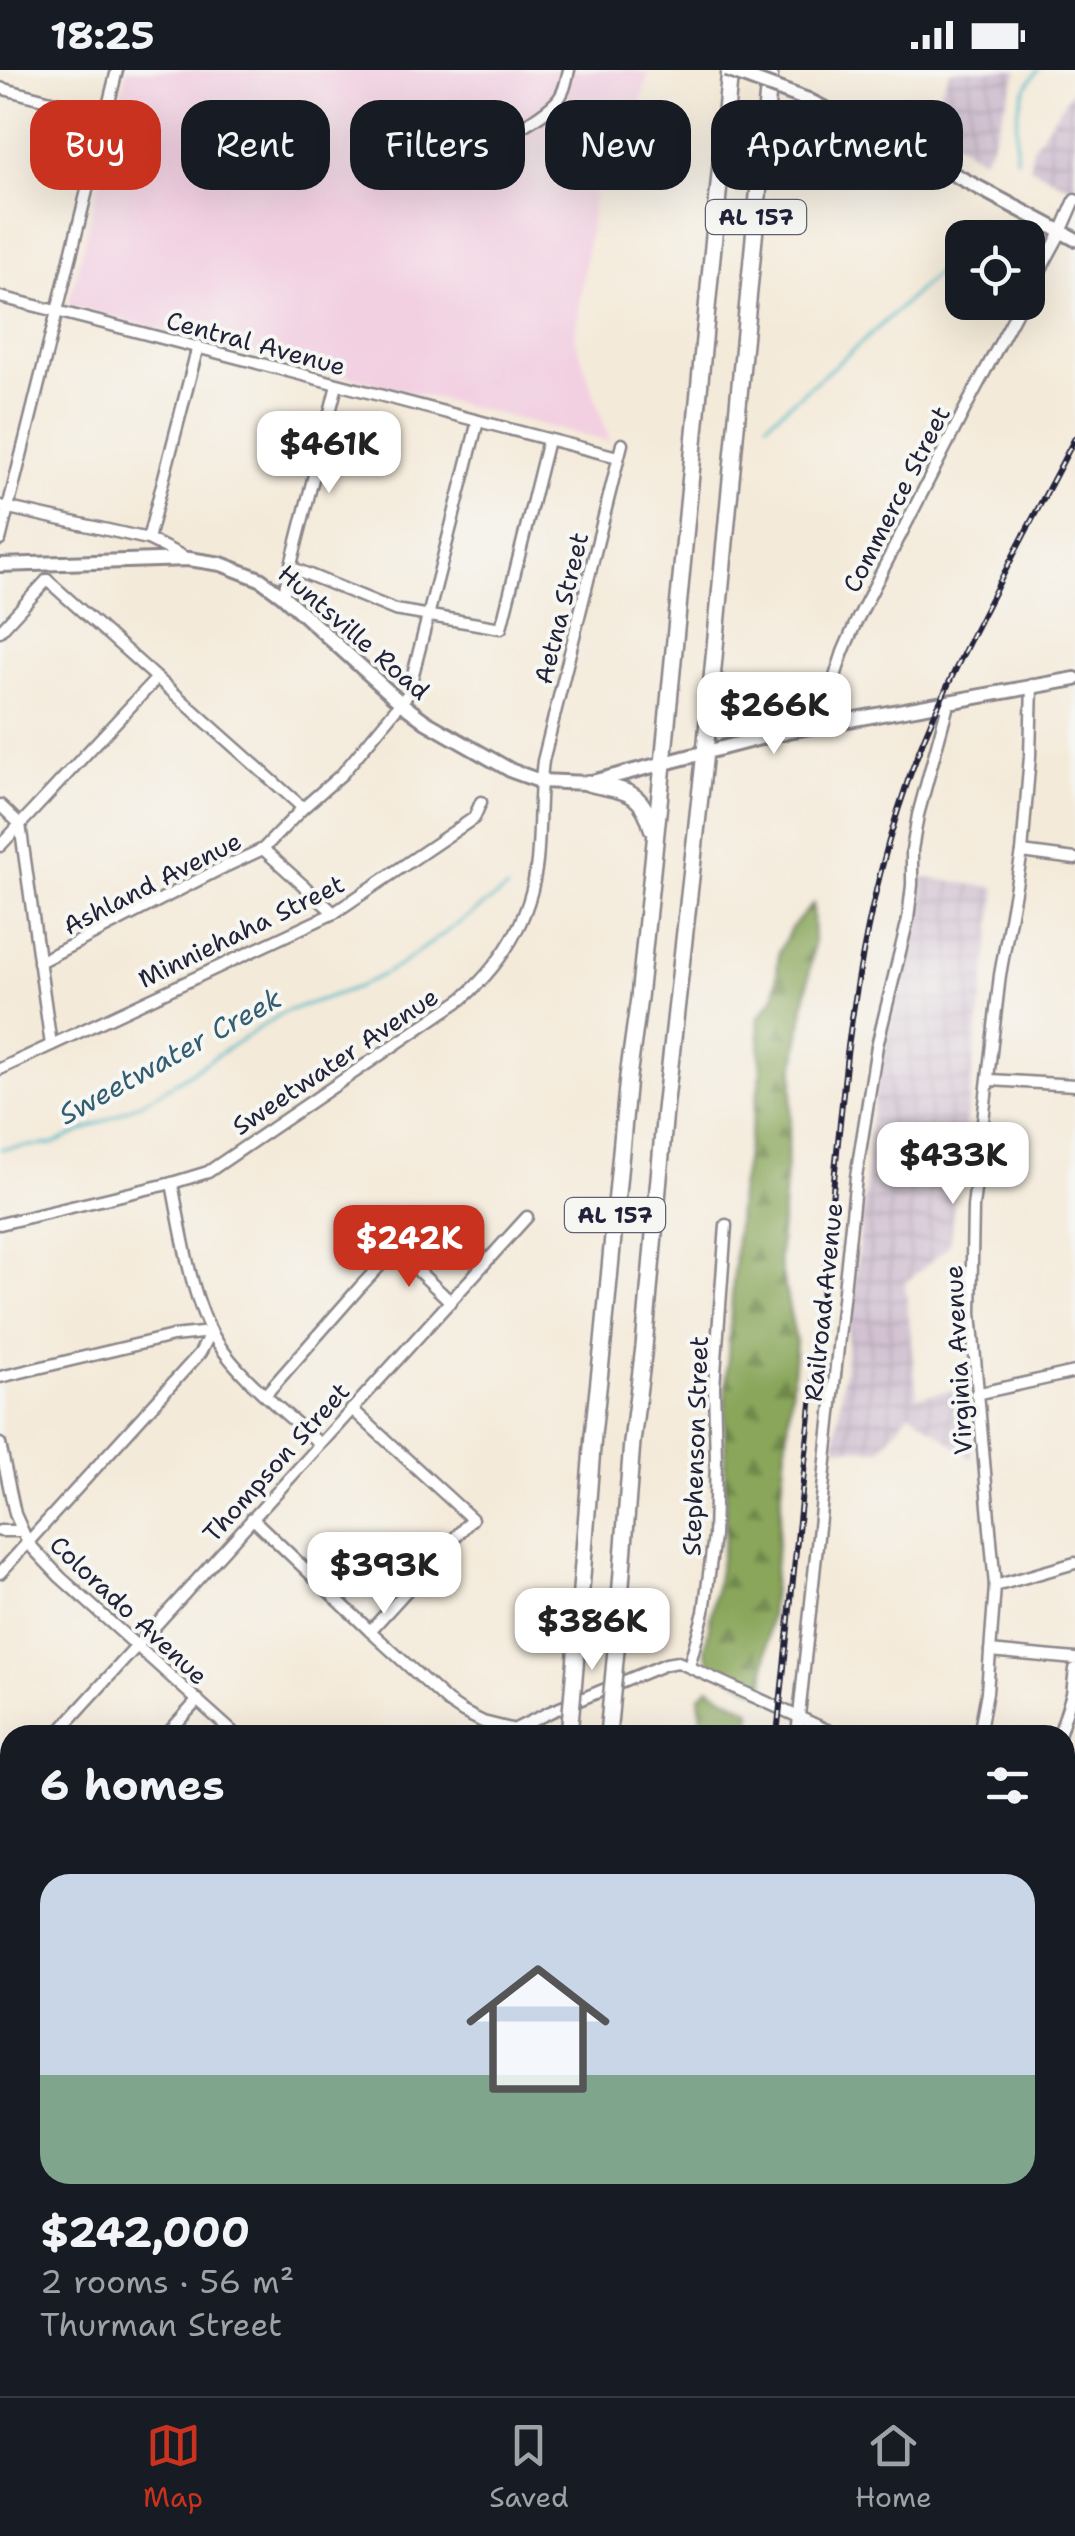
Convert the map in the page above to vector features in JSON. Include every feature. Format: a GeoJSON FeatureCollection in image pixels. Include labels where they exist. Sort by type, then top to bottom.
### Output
{"type":"FeatureCollection","features":[{"type":"Feature","properties":{"kind":"highway","name":"AL 157"},"geometry":{"type":"LineString","coordinates":[[570,1725],[592,1435],[663,764],[729,70]]}},
{"type":"Feature","properties":{"kind":"highway","name":"AL 157"},"geometry":{"type":"LineString","coordinates":[[609,1725],[664,1110],[705,752],[770,70]]}},
{"type":"Feature","properties":{"kind":"highway"},"geometry":{"type":"LineString","coordinates":[[712,668],[722,708],[733,718],[783,732]]}},
{"type":"Feature","properties":{"kind":"highway"},"geometry":{"type":"LineString","coordinates":[[588,783],[632,794],[642,803],[655,840]]}},
{"type":"Feature","properties":{"kind":"main road"},"geometry":{"type":"LineString","coordinates":[[729,70],[808,100],[1075,239]]}},
{"type":"Feature","properties":{"kind":"main road","name":"Huntsville Road"},"geometry":{"type":"LineString","coordinates":[[0,565],[188,560],[221,564],[260,579],[426,722],[473,751],[540,782],[588,783],[783,732],[1075,679]]}},
{"type":"Feature","properties":{"kind":"street"},"geometry":{"type":"LineString","coordinates":[[110,100],[117,70]]}},
{"type":"Feature","properties":{"kind":"street"},"geometry":{"type":"LineString","coordinates":[[525,123],[558,99],[569,70]]}},
{"type":"Feature","properties":{"kind":"street"},"geometry":{"type":"LineString","coordinates":[[0,88],[47,100]]}},
{"type":"Feature","properties":{"kind":"street"},"geometry":{"type":"LineString","coordinates":[[0,540],[4,507],[87,190]]}},
{"type":"Feature","properties":{"kind":"street"},"geometry":{"type":"LineString","coordinates":[[1045,262],[1075,200]]}},
{"type":"Feature","properties":{"kind":"street","name":"Central Avenue"},"geometry":{"type":"LineString","coordinates":[[0,298],[198,346],[618,458]]}},
{"type":"Feature","properties":{"kind":"street","name":"Commerce Street"},"geometry":{"type":"LineString","coordinates":[[834,723],[834,683],[856,622],[1012,320]]}},
{"type":"Feature","properties":{"kind":"street"},"geometry":{"type":"LineString","coordinates":[[148,538],[198,346]]}},
{"type":"Feature","properties":{"kind":"street"},"geometry":{"type":"LineString","coordinates":[[283,596],[337,385]]}},
{"type":"Feature","properties":{"kind":"street"},"geometry":{"type":"LineString","coordinates":[[402,704],[408,694],[478,422]]}},
{"type":"Feature","properties":{"kind":"street"},"geometry":{"type":"LineString","coordinates":[[290,568],[395,610],[502,628],[548,440]]}},
{"type":"Feature","properties":{"kind":"street","name":"Aetna Street"},"geometry":{"type":"LineString","coordinates":[[540,782],[622,444]]}},
{"type":"Feature","properties":{"kind":"street"},"geometry":{"type":"LineString","coordinates":[[4,507],[148,538],[188,560]]}},
{"type":"Feature","properties":{"kind":"street"},"geometry":{"type":"LineString","coordinates":[[44,564],[47,580],[302,808]]}},
{"type":"Feature","properties":{"kind":"street"},"geometry":{"type":"LineString","coordinates":[[0,631],[47,580]]}},
{"type":"Feature","properties":{"kind":"street"},"geometry":{"type":"LineString","coordinates":[[0,846],[157,678]]}},
{"type":"Feature","properties":{"kind":"street","name":"Virginia Avenue"},"geometry":{"type":"LineString","coordinates":[[981,1725],[995,1586],[971,1314],[973,1207],[1000,975],[1022,852],[1032,686]]}},
{"type":"Feature","properties":{"kind":"street","name":"Railroad Avenue"},"geometry":{"type":"LineString","coordinates":[[798,1725],[856,1177],[877,1046],[908,920],[918,815],[949,701]]}},
{"type":"Feature","properties":{"kind":"street","name":"Ashland Avenue"},"geometry":{"type":"LineString","coordinates":[[39,962],[263,849],[342,774],[402,704]]}},
{"type":"Feature","properties":{"kind":"street","name":"Sweetwater Avenue"},"geometry":{"type":"LineString","coordinates":[[0,1224],[208,1172],[462,999],[492,970],[515,937],[529,907],[536,878],[540,782]]}},
{"type":"Feature","properties":{"kind":"street","name":"Minniehaha Street"},"geometry":{"type":"LineString","coordinates":[[0,1069],[334,913],[474,818],[481,802]]}},
{"type":"Feature","properties":{"kind":"street"},"geometry":{"type":"LineString","coordinates":[[0,805],[20,824],[50,1045]]}},
{"type":"Feature","properties":{"kind":"street"},"geometry":{"type":"LineString","coordinates":[[263,849],[334,913]]}},
{"type":"Feature","properties":{"kind":"street"},"geometry":{"type":"LineString","coordinates":[[1022,852],[1075,859]]}},
{"type":"Feature","properties":{"kind":"street"},"geometry":{"type":"LineString","coordinates":[[990,1080],[1075,1085]]}},
{"type":"Feature","properties":{"kind":"street"},"geometry":{"type":"LineString","coordinates":[[172,1183],[195,1288],[211,1332],[226,1355],[320,1444]]}},
{"type":"Feature","properties":{"kind":"street","name":"Thompson Street"},"geometry":{"type":"LineString","coordinates":[[65,1725],[527,1216]]}},
{"type":"Feature","properties":{"kind":"street"},"geometry":{"type":"LineString","coordinates":[[266,1394],[418,1225]]}},
{"type":"Feature","properties":{"kind":"street","name":"Stephenson Street"},"geometry":{"type":"LineString","coordinates":[[689,1666],[704,1612],[714,1536],[714,1388],[726,1225]]}},
{"type":"Feature","properties":{"kind":"street"},"geometry":{"type":"LineString","coordinates":[[396,1249],[450,1302]]}},
{"type":"Feature","properties":{"kind":"street"},"geometry":{"type":"LineString","coordinates":[[0,1377],[173,1336],[211,1332]]}},
{"type":"Feature","properties":{"kind":"street"},"geometry":{"type":"LineString","coordinates":[[0,1573],[200,1352],[211,1332]]}},
{"type":"Feature","properties":{"kind":"street"},"geometry":{"type":"LineString","coordinates":[[976,1394],[1075,1372]]}},
{"type":"Feature","properties":{"kind":"street"},"geometry":{"type":"LineString","coordinates":[[352,1409],[472,1519],[370,1632]]}},
{"type":"Feature","properties":{"kind":"street","name":"Colorado Avenue"},"geometry":{"type":"LineString","coordinates":[[0,1444],[21,1530],[28,1543],[60,1577],[225,1725]]}},
{"type":"Feature","properties":{"kind":"street"},"geometry":{"type":"LineString","coordinates":[[252,1518],[370,1632],[462,1712],[490,1725]]}},
{"type":"Feature","properties":{"kind":"street"},"geometry":{"type":"LineString","coordinates":[[0,1531],[21,1530]]}},
{"type":"Feature","properties":{"kind":"street"},"geometry":{"type":"LineString","coordinates":[[995,1586],[1075,1564]]}},
{"type":"Feature","properties":{"kind":"street"},"geometry":{"type":"LineString","coordinates":[[990,1651],[1075,1659]]}},
{"type":"Feature","properties":{"kind":"street"},"geometry":{"type":"LineString","coordinates":[[524,1725],[678,1662],[817,1725]]}},
{"type":"Feature","properties":{"kind":"street"},"geometry":{"type":"LineString","coordinates":[[1062,1725],[1075,1669]]}},
{"type":"Feature","properties":{"kind":"street"},"geometry":{"type":"LineString","coordinates":[[175,1725],[198,1700]]}},
{"type":"Feature","properties":{"kind":"shaded area"},"geometry":{"type":"Polygon","coordinates":[[[127,70],[630,70],[649,75],[641,100],[545,100],[545,190],[595,190],[575,338],[610,442],[68,306],[97,190],[161,190],[161,100],[120,100],[127,70]]]}},
{"type":"Feature","properties":{"kind":"shaded area"},"geometry":{"type":"Polygon","coordinates":[[[951,70],[1018,70],[982,159],[963,147],[963,100],[935,100],[951,70]]]}},
{"type":"Feature","properties":{"kind":"shaded area"},"geometry":{"type":"Polygon","coordinates":[[[1075,87],[1075,190],[1030,167],[1033,146],[1075,87]]]}},
{"type":"Feature","properties":{"kind":"shaded area"},"geometry":{"type":"Polygon","coordinates":[[[919,877],[997,888],[949,1246],[905,1283],[917,1396],[965,1389],[972,1459],[910,1412],[880,1450],[835,1447],[870,1128],[919,877]]]}},
{"type":"Feature","properties":{"kind":"green space"},"geometry":{"type":"Polygon","coordinates":[[[813,904],[814,943],[794,1071],[779,1259],[796,1342],[763,1693],[711,1667],[705,1650],[725,1536],[725,1400],[739,1194],[761,1074],[758,1018],[775,996],[779,952],[791,928],[813,904]]]}},
{"type":"Feature","properties":{"kind":"green space"},"geometry":{"type":"Polygon","coordinates":[[[708,1687],[751,1711],[751,1725],[702,1725],[699,1697],[708,1687]]]}},
{"type":"Feature","properties":{"kind":"waterway","name":"Sweetwater Creek"},"geometry":{"type":"LineString","coordinates":[[1016,159],[1020,102],[1038,70]]}},
{"type":"Feature","properties":{"kind":"waterway","name":"Sweetwater Creek"},"geometry":{"type":"LineString","coordinates":[[767,423],[945,266]]}},
{"type":"Feature","properties":{"kind":"waterway","name":"Sweetwater Creek"},"geometry":{"type":"LineString","coordinates":[[0,1149],[52,1144],[111,1118],[159,1093],[284,1012],[358,987],[397,967],[507,889]]}},
{"type":"Feature","properties":{"kind":"railway"},"geometry":{"type":"LineString","coordinates":[[778,1725],[847,1054],[880,874],[906,787],[940,702],[1075,438]]}}]}
